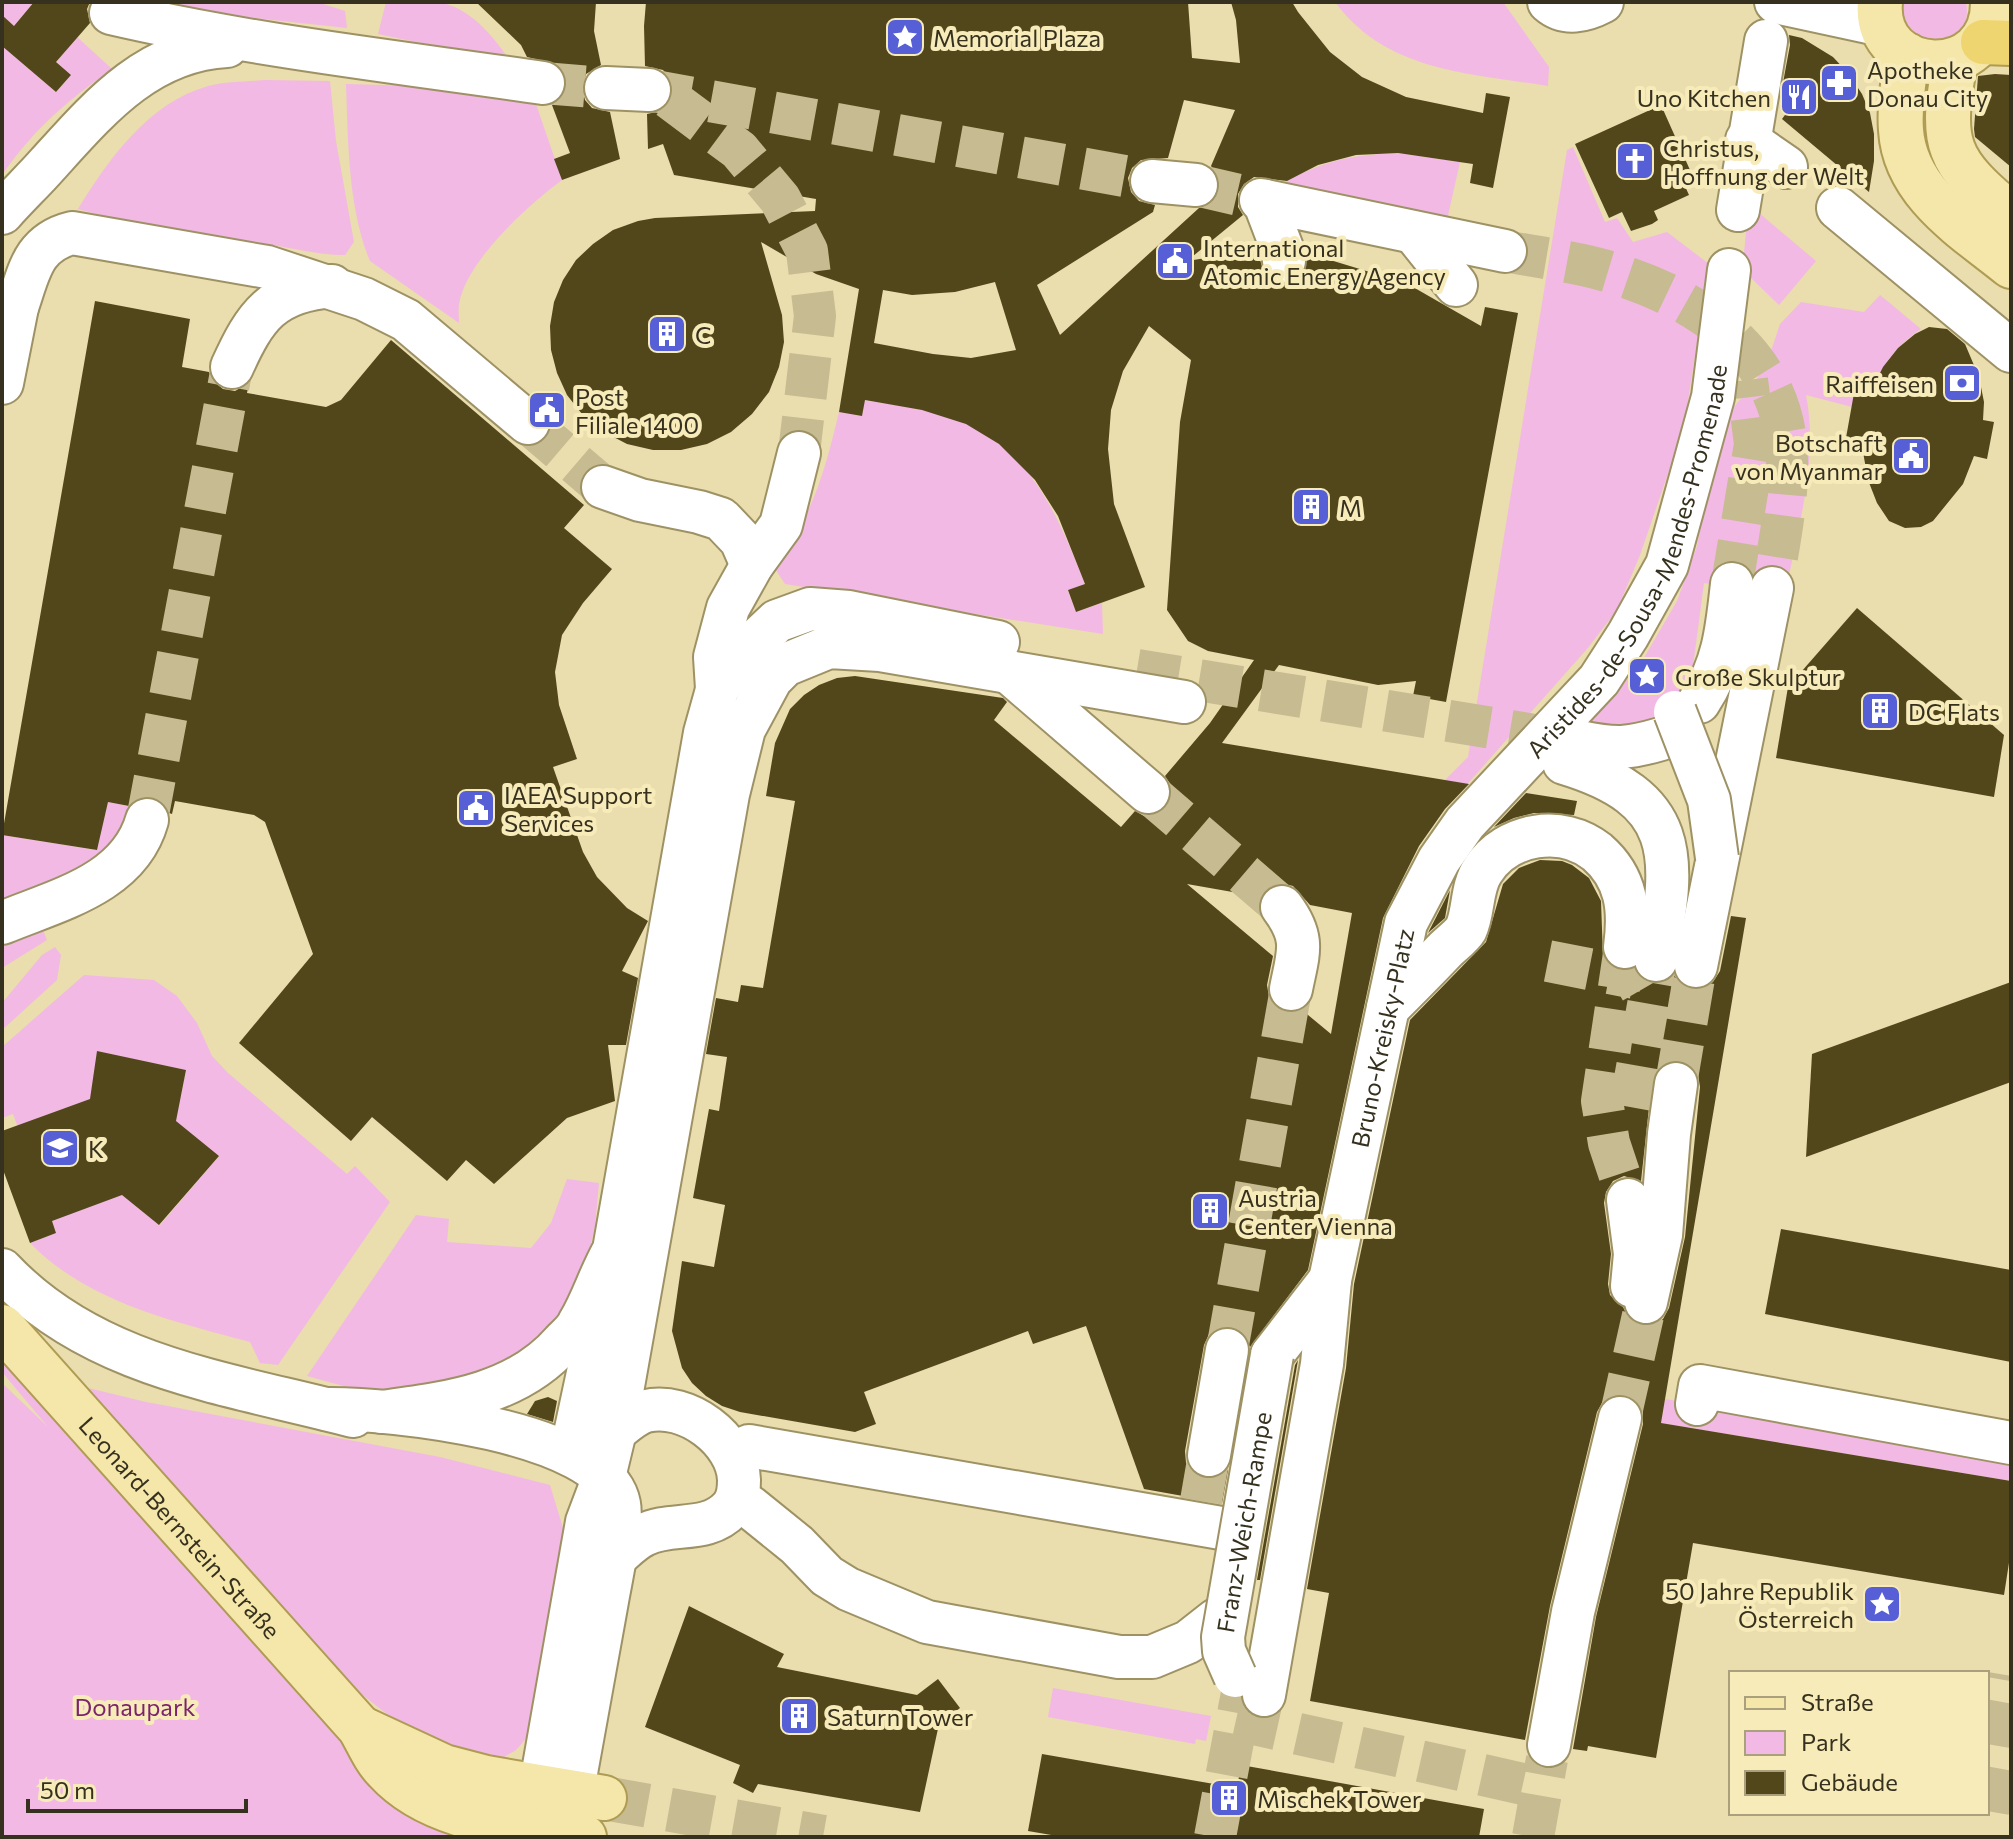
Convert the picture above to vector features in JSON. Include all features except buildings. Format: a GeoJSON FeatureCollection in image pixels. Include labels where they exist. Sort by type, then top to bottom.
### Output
{"type":"FeatureCollection","features":[{"type":"Feature","properties":{"kind":"main road"},"geometry":{"type":"LineString","coordinates":[[1889,27],[1928,63],[1985,37]]}},
{"type":"Feature","properties":{"kind":"main road"},"geometry":{"type":"LineString","coordinates":[[1889,27],[1901,133],[1912,170],[1936,205],[2011,266]]}},
{"type":"Feature","properties":{"kind":"main road"},"geometry":{"type":"LineString","coordinates":[[1985,37],[1946,112],[1949,141],[1964,170],[2011,215]]}},
{"type":"Feature","properties":{"kind":"main road","name":"Leonard-Bernstein-Straße"},"geometry":{"type":"LineString","coordinates":[[2,1327],[360,1728],[383,1768],[397,1781],[424,1799],[454,1812],[567,1813]]}},
{"type":"Feature","properties":{"kind":"street"},"geometry":{"type":"LineString","coordinates":[[1549,2],[1573,12],[1602,2]]}},
{"type":"Feature","properties":{"kind":"street"},"geometry":{"type":"LineString","coordinates":[[111,13],[272,43],[543,83]]}},
{"type":"Feature","properties":{"kind":"street"},"geometry":{"type":"LineString","coordinates":[[1738,210],[1747,140],[1771,22],[1889,27]]}},
{"type":"Feature","properties":{"kind":"street"},"geometry":{"type":"LineString","coordinates":[[2,213],[98,108],[127,83],[173,57],[211,47],[272,43]]}},
{"type":"Feature","properties":{"kind":"street"},"geometry":{"type":"LineString","coordinates":[[606,88],[649,90]]}},
{"type":"Feature","properties":{"kind":"street"},"geometry":{"type":"LineString","coordinates":[[1747,140],[1786,167]]}},
{"type":"Feature","properties":{"kind":"street"},"geometry":{"type":"LineString","coordinates":[[1152,181],[1196,185]]}},
{"type":"Feature","properties":{"kind":"street"},"geometry":{"type":"LineString","coordinates":[[1284,261],[1283,251],[1262,201],[1505,251]]}},
{"type":"Feature","properties":{"kind":"street"},"geometry":{"type":"LineString","coordinates":[[1838,208],[2011,351]]}},
{"type":"Feature","properties":{"kind":"street"},"geometry":{"type":"LineString","coordinates":[[2,383],[10,304],[44,246],[58,236],[72,233],[267,267],[364,299],[406,320],[528,423]]}},
{"type":"Feature","properties":{"kind":"street"},"geometry":{"type":"LineString","coordinates":[[1416,235],[1456,285]]}},
{"type":"Feature","properties":{"kind":"street","name":"Aristides-de-Sousa-Mendes-Promenade"},"geometry":{"type":"LineString","coordinates":[[1465,823],[1599,680],[1667,565],[1713,397],[1729,270]]}},
{"type":"Feature","properties":{"kind":"street"},"geometry":{"type":"LineString","coordinates":[[232,367],[249,330],[267,310],[288,295],[306,288],[332,286]]}},
{"type":"Feature","properties":{"kind":"street"},"geometry":{"type":"LineString","coordinates":[[717,690],[715,657],[728,608],[752,565],[781,525],[799,453]]}},
{"type":"Feature","properties":{"kind":"street"},"geometry":{"type":"LineString","coordinates":[[603,487],[640,500],[721,519],[741,540],[752,565]]}},
{"type":"Feature","properties":{"kind":"street"},"geometry":{"type":"LineString","coordinates":[[1752,586],[1717,858],[1660,948],[1669,877],[1667,851],[1658,827],[1638,800],[1572,752],[1630,748],[1678,718],[1715,678],[1726,632],[1752,586]]}},
{"type":"Feature","properties":{"kind":"street"},"geometry":{"type":"LineString","coordinates":[[564,1450],[575,1434],[614,1250],[705,733],[717,690],[728,670],[777,621],[810,609],[849,612],[1137,670]]}},
{"type":"Feature","properties":{"kind":"street"},"geometry":{"type":"LineString","coordinates":[[567,1813],[587,1522],[604,1477],[615,1431],[728,794],[740,742],[758,699],[785,665],[829,647],[880,650],[1184,702]]}},
{"type":"Feature","properties":{"kind":"street"},"geometry":{"type":"LineString","coordinates":[[1009,672],[1148,792]]}},
{"type":"Feature","properties":{"kind":"street"},"geometry":{"type":"LineString","coordinates":[[1678,718],[1709,800],[1717,858]]}},
{"type":"Feature","properties":{"kind":"street"},"geometry":{"type":"LineString","coordinates":[[2,923],[88,888],[122,865],[142,838],[147,820]]}},
{"type":"Feature","properties":{"kind":"street","name":"Bruno-Kreisky-Platz"},"geometry":{"type":"LineString","coordinates":[[1298,1356],[1330,1280],[1406,923],[1439,860],[1465,823]]}},
{"type":"Feature","properties":{"kind":"street"},"geometry":{"type":"LineString","coordinates":[[1388,1008],[1466,929],[1481,871],[1496,854],[1513,842],[1534,836],[1552,835],[1576,842],[1593,850],[1609,864],[1620,880],[1627,902],[1660,948]]}},
{"type":"Feature","properties":{"kind":"street"},"geometry":{"type":"LineString","coordinates":[[1282,907],[1294,924],[1299,946],[1291,989]]}},
{"type":"Feature","properties":{"kind":"street"},"geometry":{"type":"LineString","coordinates":[[1628,1200],[1638,1301],[1661,1235],[1676,1084]]}},
{"type":"Feature","properties":{"kind":"street"},"geometry":{"type":"LineString","coordinates":[[382,1412],[481,1395],[528,1373],[556,1351],[579,1325],[614,1250]]}},
{"type":"Feature","properties":{"kind":"street"},"geometry":{"type":"LineString","coordinates":[[2,1270],[48,1311],[95,1340],[157,1366],[220,1386],[326,1409],[540,1464],[561,1478],[587,1522]]}},
{"type":"Feature","properties":{"kind":"street"},"geometry":{"type":"LineString","coordinates":[[1209,1455],[1227,1350]]}},
{"type":"Feature","properties":{"kind":"street","name":"Franz-Weich-Rampe"},"geometry":{"type":"LineString","coordinates":[[1247,1686],[1224,1651],[1223,1637],[1298,1356]]}},
{"type":"Feature","properties":{"kind":"street"},"geometry":{"type":"LineString","coordinates":[[1700,1383],[1932,1436],[2011,1443]]}},
{"type":"Feature","properties":{"kind":"street"},"geometry":{"type":"LineString","coordinates":[[502,1386],[497,1409],[505,1432]]}},
{"type":"Feature","properties":{"kind":"street"},"geometry":{"type":"LineString","coordinates":[[326,1409],[382,1412],[505,1432],[564,1450],[584,1461],[614,1490],[620,1506],[614,1558],[567,1813]]}},
{"type":"Feature","properties":{"kind":"street"},"geometry":{"type":"LineString","coordinates":[[614,1558],[646,1533],[707,1524],[723,1515],[736,1501],[739,1474],[733,1454],[722,1439],[686,1416],[668,1411],[646,1411],[615,1431]]}},
{"type":"Feature","properties":{"kind":"street"},"geometry":{"type":"LineString","coordinates":[[1549,1745],[1573,1612],[1620,1418]]}},
{"type":"Feature","properties":{"kind":"street"},"geometry":{"type":"LineString","coordinates":[[733,1454],[749,1446],[1206,1517]]}},
{"type":"Feature","properties":{"kind":"street"},"geometry":{"type":"LineString","coordinates":[[736,1501],[750,1507],[797,1545],[827,1576],[848,1589],[927,1622],[1119,1657],[1152,1657],[1188,1642],[1216,1620]]}},
{"type":"Feature","properties":{"kind":"green space"},"geometry":{"type":"Polygon","coordinates":[[[2,2],[34,2],[14,26],[2,15],[2,2]]]}},
{"type":"Feature","properties":{"kind":"green space"},"geometry":{"type":"Polygon","coordinates":[[[136,2],[317,2],[345,11],[347,28],[169,9],[136,2]]]}},
{"type":"Feature","properties":{"kind":"green space"},"geometry":{"type":"Polygon","coordinates":[[[386,2],[438,2],[461,10],[489,33],[511,62],[378,34],[386,2]]]}},
{"type":"Feature","properties":{"kind":"green space"},"geometry":{"type":"Polygon","coordinates":[[[1335,2],[1503,2],[1549,67],[1548,86],[1460,72],[1404,56],[1379,43],[1356,25],[1335,2]]]}},
{"type":"Feature","properties":{"kind":"green space"},"geometry":{"type":"Polygon","coordinates":[[[1902,2],[1966,2],[1965,25],[1959,35],[1949,42],[1922,43],[1902,24],[1902,2]]]}},
{"type":"Feature","properties":{"kind":"green space"},"geometry":{"type":"Polygon","coordinates":[[[77,37],[112,69],[53,116],[4,172],[2,46],[56,92],[71,75],[56,62],[77,37]]]}},
{"type":"Feature","properties":{"kind":"green space"},"geometry":{"type":"Polygon","coordinates":[[[264,80],[330,81],[336,141],[354,242],[345,255],[169,229],[78,209],[132,135],[167,105],[208,86],[264,80]]]}},
{"type":"Feature","properties":{"kind":"green space"},"geometry":{"type":"Polygon","coordinates":[[[346,84],[417,86],[536,104],[562,180],[500,235],[473,270],[459,304],[459,323],[370,261],[353,197],[346,84]]]}},
{"type":"Feature","properties":{"kind":"green space"},"geometry":{"type":"Polygon","coordinates":[[[1573,147],[1605,222],[1617,218],[1633,242],[1667,232],[1709,264],[1684,427],[1640,555],[1617,610],[1587,649],[1447,807],[1445,780],[1468,757],[1567,150],[1573,147]]]}},
{"type":"Feature","properties":{"kind":"green space"},"geometry":{"type":"Polygon","coordinates":[[[1398,153],[1460,162],[1447,220],[1278,185],[1336,161],[1398,153]]]}},
{"type":"Feature","properties":{"kind":"green space"},"geometry":{"type":"Polygon","coordinates":[[[1752,207],[1816,261],[1779,305],[1752,279],[1742,274],[1748,211],[1752,207]]]}},
{"type":"Feature","properties":{"kind":"green space"},"geometry":{"type":"Polygon","coordinates":[[[1880,295],[1921,329],[1901,345],[1885,365],[1877,380],[1889,383],[1852,407],[1806,395],[1810,445],[1808,470],[1785,596],[1704,583],[1691,681],[1659,725],[1582,732],[1641,663],[1677,601],[1697,546],[1708,488],[1734,407],[1756,380],[1769,357],[1780,324],[1801,302],[1864,312],[1880,295]]]}},
{"type":"Feature","properties":{"kind":"green space"},"geometry":{"type":"Polygon","coordinates":[[[865,400],[955,419],[991,438],[1010,454],[1042,492],[1075,560],[1085,584],[1068,591],[1076,612],[1102,603],[1103,634],[785,584],[772,564],[793,539],[810,506],[827,460],[839,412],[865,400]]]}},
{"type":"Feature","properties":{"kind":"green space"},"geometry":{"type":"Polygon","coordinates":[[[108,802],[128,806],[125,828],[115,848],[75,876],[2,909],[2,835],[96,850],[108,802]]]}},
{"type":"Feature","properties":{"kind":"green space"},"geometry":{"type":"Polygon","coordinates":[[[40,923],[47,940],[2,968],[2,941],[40,923]]]}},
{"type":"Feature","properties":{"kind":"green space"},"geometry":{"type":"Polygon","coordinates":[[[55,947],[61,955],[57,980],[2,1030],[2,1003],[42,955],[55,947]]]}},
{"type":"Feature","properties":{"kind":"green space"},"geometry":{"type":"Polygon","coordinates":[[[84,975],[154,980],[177,996],[197,1023],[212,1056],[228,1073],[347,1174],[355,1166],[390,1202],[278,1365],[260,1363],[250,1342],[161,1317],[105,1295],[53,1263],[30,1243],[56,1233],[47,1208],[92,1183],[148,1194],[138,1208],[160,1225],[219,1156],[185,1150],[167,1095],[181,1097],[186,1070],[97,1052],[101,1104],[65,1108],[38,1118],[22,1138],[13,1114],[2,1118],[2,1047],[84,975]]]}},
{"type":"Feature","properties":{"kind":"green space"},"geometry":{"type":"Polygon","coordinates":[[[567,1179],[599,1183],[595,1226],[585,1270],[557,1323],[521,1354],[473,1381],[369,1393],[307,1376],[416,1215],[449,1219],[447,1242],[531,1248],[551,1223],[567,1179]]]}},
{"type":"Feature","properties":{"kind":"green space","name":"Donaupark"},"geometry":{"type":"Polygon","coordinates":[[[2,1351],[156,1533],[182,1558],[377,1784],[506,1837],[2,1837],[2,1383],[48,1427],[2,1372],[2,1351]]]}},
{"type":"Feature","properties":{"kind":"green space"},"geometry":{"type":"Polygon","coordinates":[[[80,1386],[146,1402],[440,1457],[550,1485],[563,1528],[562,1576],[531,1733],[516,1750],[499,1760],[463,1751],[401,1725],[346,1682],[80,1386]]]}},
{"type":"Feature","properties":{"kind":"green space"},"geometry":{"type":"Polygon","coordinates":[[[1665,1399],[2011,1457],[2011,1481],[1661,1423],[1665,1399]]]}},
{"type":"Feature","properties":{"kind":"green space"},"geometry":{"type":"Polygon","coordinates":[[[1053,1688],[1211,1716],[1206,1741],[1196,1739],[1195,1744],[1048,1717],[1053,1688]]]}},
{"type":"Feature","properties":{"kind":"tunnel"},"geometry":{"type":"LineString","coordinates":[[543,83],[606,88]]}},
{"type":"Feature","properties":{"kind":"tunnel"},"geometry":{"type":"LineString","coordinates":[[649,90],[1152,181]]}},
{"type":"Feature","properties":{"kind":"tunnel"},"geometry":{"type":"LineString","coordinates":[[669,98],[739,150],[780,199],[807,251],[815,316],[799,453]]}},
{"type":"Feature","properties":{"kind":"tunnel"},"geometry":{"type":"LineString","coordinates":[[1196,185],[1261,200]]}},
{"type":"Feature","properties":{"kind":"tunnel"},"geometry":{"type":"LineString","coordinates":[[1505,251],[1587,266],[1644,284],[1701,313],[1748,354],[1766,380],[1779,409],[1786,442],[1786,497],[1772,588]]}},
{"type":"Feature","properties":{"kind":"tunnel"},"geometry":{"type":"LineString","coordinates":[[147,820],[232,367]]}},
{"type":"Feature","properties":{"kind":"tunnel"},"geometry":{"type":"LineString","coordinates":[[1732,584],[1755,444],[1747,380]]}},
{"type":"Feature","properties":{"kind":"tunnel"},"geometry":{"type":"LineString","coordinates":[[528,423],[603,487]]}},
{"type":"Feature","properties":{"kind":"tunnel"},"geometry":{"type":"LineString","coordinates":[[1137,670],[1578,742]]}},
{"type":"Feature","properties":{"kind":"tunnel"},"geometry":{"type":"LineString","coordinates":[[1148,792],[1282,907]]}},
{"type":"Feature","properties":{"kind":"tunnel"},"geometry":{"type":"LineString","coordinates":[[1625,947],[1602,1101],[1609,1143],[1628,1200]]}},
{"type":"Feature","properties":{"kind":"tunnel"},"geometry":{"type":"LineString","coordinates":[[1630,1107],[1656,960]]}},
{"type":"Feature","properties":{"kind":"tunnel"},"geometry":{"type":"LineString","coordinates":[[1548,961],[1634,978],[1641,990]]}},
{"type":"Feature","properties":{"kind":"tunnel"},"geometry":{"type":"LineString","coordinates":[[1676,1084],[1696,966]]}},
{"type":"Feature","properties":{"kind":"tunnel"},"geometry":{"type":"LineString","coordinates":[[1227,1350],[1291,989]]}},
{"type":"Feature","properties":{"kind":"tunnel"},"geometry":{"type":"LineString","coordinates":[[1620,1418],[1646,1302]]}},
{"type":"Feature","properties":{"kind":"tunnel"},"geometry":{"type":"LineString","coordinates":[[1201,1501],[1209,1455]]}},
{"type":"Feature","properties":{"kind":"tunnel"},"geometry":{"type":"LineString","coordinates":[[1989,1800],[2011,1676]]}},
{"type":"Feature","properties":{"kind":"tunnel"},"geometry":{"type":"LineString","coordinates":[[1215,1837],[1242,1693]]}},
{"type":"Feature","properties":{"kind":"tunnel"},"geometry":{"type":"LineString","coordinates":[[1236,1720],[1541,1788]]}},
{"type":"Feature","properties":{"kind":"tunnel"},"geometry":{"type":"LineString","coordinates":[[1533,1837],[1547,1759]]}},
{"type":"Feature","properties":{"kind":"tunnel"},"geometry":{"type":"LineString","coordinates":[[604,1798],[823,1837]]}},
{"type":"Feature","properties":{"kind":"place","name":"Memorial Plaza"},"geometry":{"type":"Point","coordinates":[905,37]}},
{"type":"Feature","properties":{"kind":"place","name":"Apotheke Donau City"},"geometry":{"type":"Point","coordinates":[1839,83]}},
{"type":"Feature","properties":{"kind":"place","name":"Uno Kitchen"},"geometry":{"type":"Point","coordinates":[1799,97]}},
{"type":"Feature","properties":{"kind":"place","name":"Christus, Hoffnung der Welt"},"geometry":{"type":"Point","coordinates":[1635,161]}},
{"type":"Feature","properties":{"kind":"place","name":"International Atomic Energy Agency"},"geometry":{"type":"Point","coordinates":[1175,261]}},
{"type":"Feature","properties":{"kind":"place","name":"C"},"geometry":{"type":"Point","coordinates":[667,334]}},
{"type":"Feature","properties":{"kind":"place","name":"Raiffeisen"},"geometry":{"type":"Point","coordinates":[1962,383]}},
{"type":"Feature","properties":{"kind":"place","name":"Post Filiale 1400"},"geometry":{"type":"Point","coordinates":[547,410]}},
{"type":"Feature","properties":{"kind":"place","name":"Botschaft von Myanmar"},"geometry":{"type":"Point","coordinates":[1911,456]}},
{"type":"Feature","properties":{"kind":"place","name":"M"},"geometry":{"type":"Point","coordinates":[1311,507]}},
{"type":"Feature","properties":{"kind":"place","name":"Große Skulptur"},"geometry":{"type":"Point","coordinates":[1647,676]}},
{"type":"Feature","properties":{"kind":"place","name":"DC Flats"},"geometry":{"type":"Point","coordinates":[1880,711]}},
{"type":"Feature","properties":{"kind":"place","name":"IAEA Support Services"},"geometry":{"type":"Point","coordinates":[476,808]}},
{"type":"Feature","properties":{"kind":"place","name":"K"},"geometry":{"type":"Point","coordinates":[60,1148]}},
{"type":"Feature","properties":{"kind":"place","name":"Austria Center Vienna"},"geometry":{"type":"Point","coordinates":[1210,1211]}},
{"type":"Feature","properties":{"kind":"place","name":"50 Jahre Republik Österreich"},"geometry":{"type":"Point","coordinates":[1882,1604]}},
{"type":"Feature","properties":{"kind":"place","name":"Saturn Tower"},"geometry":{"type":"Point","coordinates":[799,1716]}},
{"type":"Feature","properties":{"kind":"place","name":"Mischek Tower"},"geometry":{"type":"Point","coordinates":[1229,1798]}}]}
